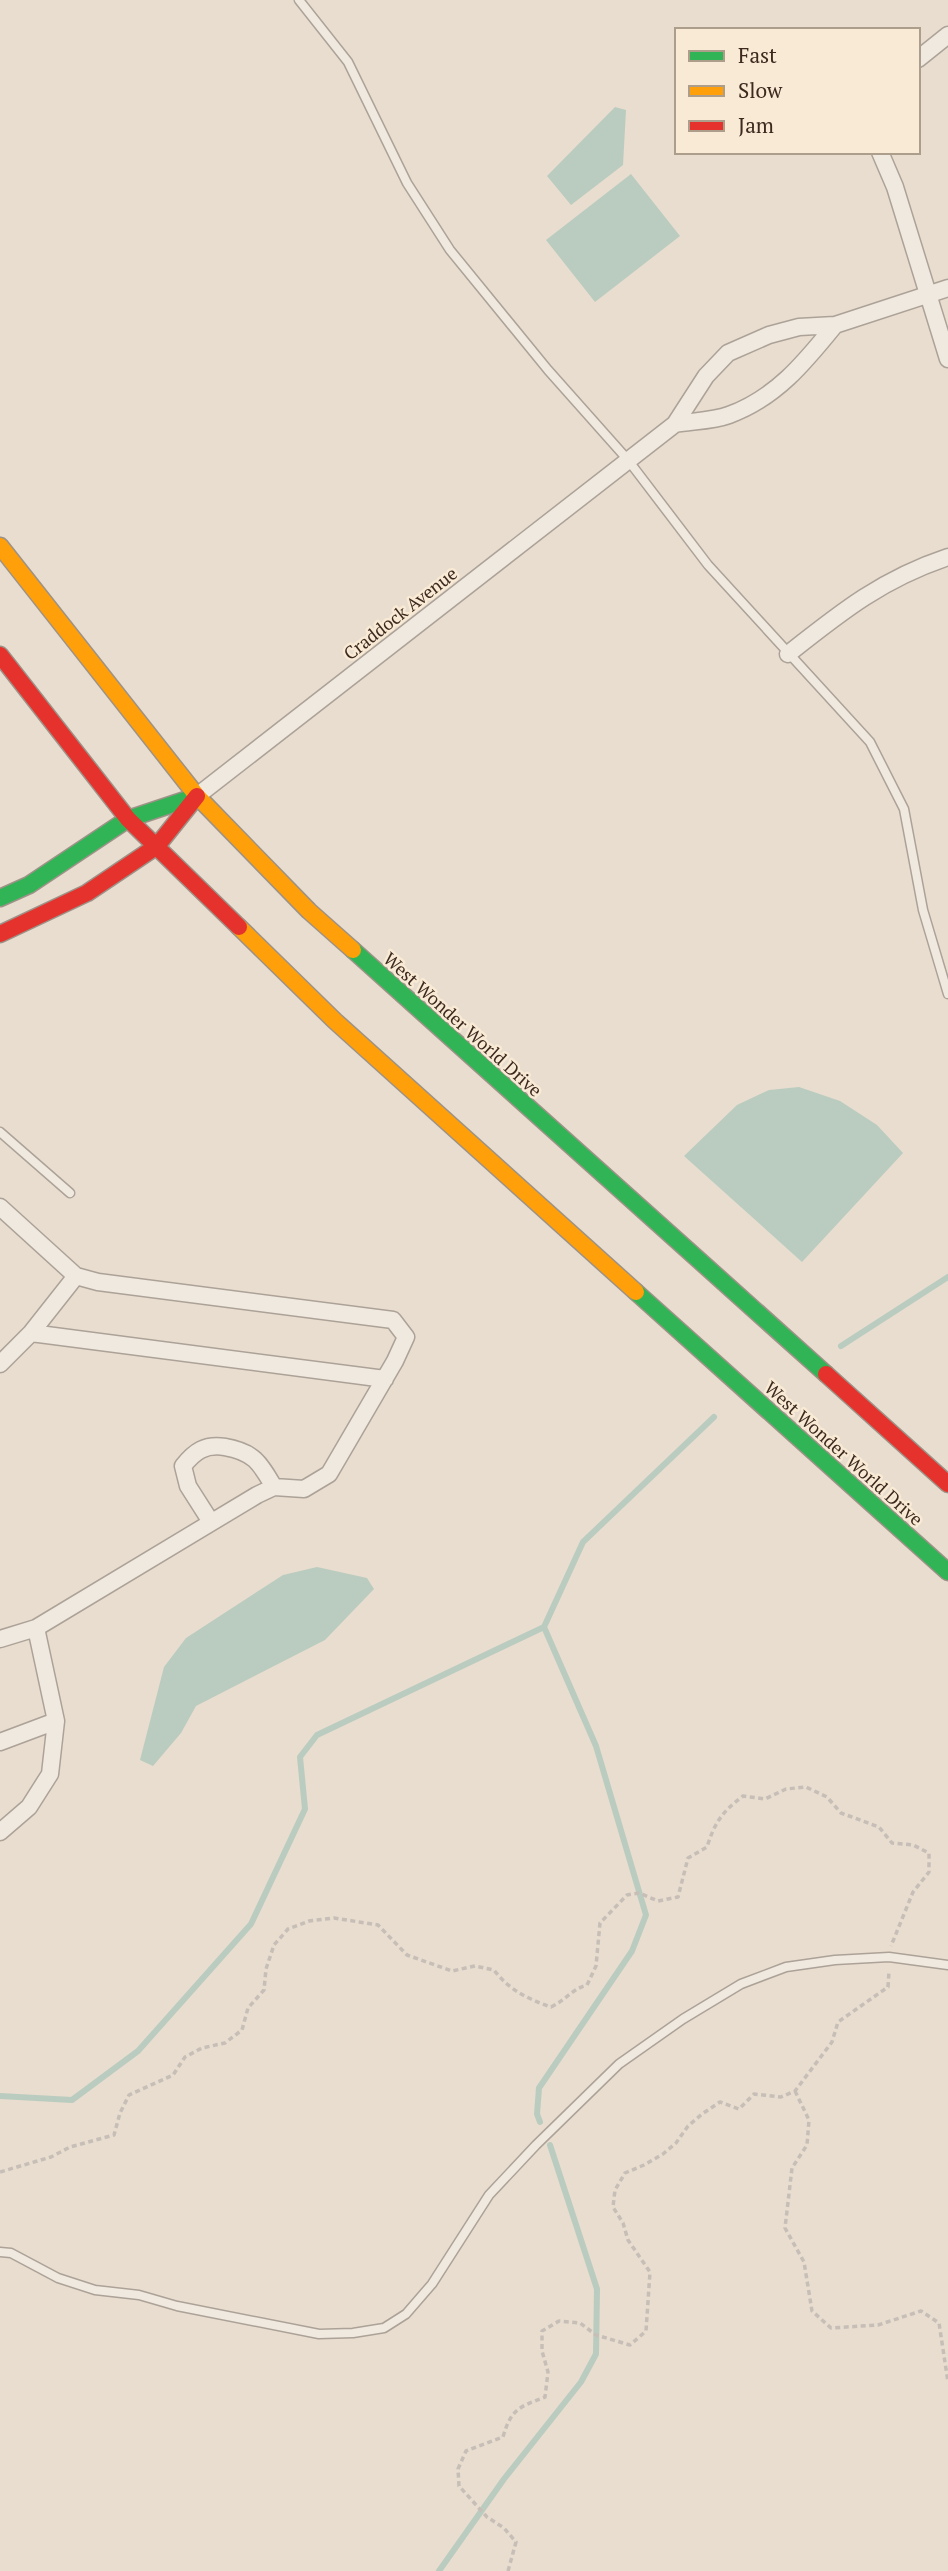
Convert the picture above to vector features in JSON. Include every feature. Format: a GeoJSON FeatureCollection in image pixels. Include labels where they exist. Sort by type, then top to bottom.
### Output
{"type":"FeatureCollection","features":[{"type":"Feature","properties":{"kind":"main road","name":"West Wonder World Drive"},"geometry":{"type":"LineString","coordinates":[[0,545],[107,685],[197,796],[309,911],[948,1484]]}},
{"type":"Feature","properties":{"kind":"main road","name":"West Wonder World Drive"},"geometry":{"type":"LineString","coordinates":[[0,655],[128,819],[335,1021],[948,1572]]}},
{"type":"Feature","properties":{"kind":"main road","name":"Craddock Avenue"},"geometry":{"type":"LineString","coordinates":[[0,898],[29,885],[128,819],[197,796]]}},
{"type":"Feature","properties":{"kind":"main road","name":"Craddock Avenue"},"geometry":{"type":"LineString","coordinates":[[0,934],[87,893],[157,846],[197,796]]}},
{"type":"Feature","properties":{"kind":"street"},"geometry":{"type":"LineString","coordinates":[[920,57],[948,35]]}},
{"type":"Feature","properties":{"kind":"street"},"geometry":{"type":"LineString","coordinates":[[881,154],[895,187],[948,359]]}},
{"type":"Feature","properties":{"kind":"street"},"geometry":{"type":"LineString","coordinates":[[675,424],[706,376],[727,353],[769,334],[799,327],[835,325],[948,289]]}},
{"type":"Feature","properties":{"kind":"street"},"geometry":{"type":"LineString","coordinates":[[675,424],[727,416],[758,402],[786,382],[835,325]]}},
{"type":"Feature","properties":{"kind":"street","name":"Craddock Avenue"},"geometry":{"type":"LineString","coordinates":[[197,796],[675,424]]}},
{"type":"Feature","properties":{"kind":"street"},"geometry":{"type":"LineString","coordinates":[[788,654],[844,610],[881,586],[914,569],[948,558]]}},
{"type":"Feature","properties":{"kind":"street"},"geometry":{"type":"LineString","coordinates":[[0,1207],[76,1276],[98,1282],[393,1320],[406,1337],[385,1380],[328,1474],[304,1489],[274,1487],[36,1628],[0,1639]]}},
{"type":"Feature","properties":{"kind":"street"},"geometry":{"type":"LineString","coordinates":[[0,1364],[31,1333],[76,1276]]}},
{"type":"Feature","properties":{"kind":"street"},"geometry":{"type":"LineString","coordinates":[[31,1333],[385,1380]]}},
{"type":"Feature","properties":{"kind":"street"},"geometry":{"type":"LineString","coordinates":[[211,1522],[188,1486],[183,1465],[196,1450],[215,1446],[243,1450],[262,1466],[274,1487]]}},
{"type":"Feature","properties":{"kind":"street"},"geometry":{"type":"LineString","coordinates":[[0,1832],[29,1807],[50,1774],[56,1721],[36,1628]]}},
{"type":"Feature","properties":{"kind":"street"},"geometry":{"type":"LineString","coordinates":[[0,1742],[56,1721]]}},
{"type":"Feature","properties":{"kind":"lane"},"geometry":{"type":"LineString","coordinates":[[299,0],[348,62],[407,183],[450,250],[548,370],[628,460],[708,565],[870,742],[904,809],[923,909],[948,994]]}},
{"type":"Feature","properties":{"kind":"lane"},"geometry":{"type":"LineString","coordinates":[[0,1132],[70,1193]]}},
{"type":"Feature","properties":{"kind":"lane"},"geometry":{"type":"LineString","coordinates":[[0,2252],[11,2252],[58,2278],[95,2290],[139,2295],[190,2309],[319,2334],[353,2333],[384,2328],[406,2315],[432,2284],[489,2195],[619,2064],[683,2019],[741,1984],[786,1967],[835,1960],[889,1957],[948,1965]]}},
{"type":"Feature","properties":{"kind":"path"},"geometry":{"type":"LineString","coordinates":[[0,2172],[51,2157],[70,2147],[114,2135],[128,2095],[173,2075],[185,2057],[202,2048],[225,2043],[242,2030],[248,2008],[264,1990],[265,1969],[274,1945],[288,1929],[309,1921],[334,1917],[378,1925],[407,1955],[452,1971],[475,1966],[494,1970],[504,1983],[526,1998],[551,2007],[565,2001],[575,1988],[587,1985],[596,1966],[600,1923],[627,1895],[639,1893],[658,1901],[678,1897],[688,1858],[707,1847],[713,1828],[725,1809],[744,1797],[765,1798],[786,1790],[806,1787],[827,1797],[841,1813],[879,1827],[892,1843],[914,1845],[929,1853],[929,1872],[908,1901],[891,1944],[888,1987],[838,2022],[832,2042],[795,2091],[780,2097],[754,2095],[739,2109],[720,2102],[688,2126],[676,2143],[663,2154],[625,2173],[615,2189],[613,2207],[623,2223],[628,2240],[650,2272],[646,2331],[630,2345],[596,2335],[580,2323],[559,2321],[542,2331],[542,2351],[548,2372],[545,2397],[526,2404],[509,2417],[503,2437],[466,2451],[458,2469],[459,2486],[516,2542],[508,2571]]}},
{"type":"Feature","properties":{"kind":"path"},"geometry":{"type":"LineString","coordinates":[[795,2091],[809,2120],[807,2145],[792,2168],[785,2228],[804,2262],[811,2311],[831,2328],[878,2325],[921,2311],[939,2323],[948,2382]]}},
{"type":"Feature","properties":{"kind":"shaded area"},"geometry":{"type":"Polygon","coordinates":[[[615,107],[626,110],[623,165],[571,205],[547,176],[615,107]]]}},
{"type":"Feature","properties":{"kind":"shaded area"},"geometry":{"type":"Polygon","coordinates":[[[631,174],[680,236],[595,302],[546,240],[631,174]]]}},
{"type":"Feature","properties":{"kind":"shaded area"},"geometry":{"type":"Polygon","coordinates":[[[799,1087],[840,1101],[877,1125],[903,1153],[802,1262],[684,1156],[737,1105],[769,1090],[799,1087]]]}},
{"type":"Feature","properties":{"kind":"shaded area"},"geometry":{"type":"Polygon","coordinates":[[[317,1567],[367,1578],[374,1589],[325,1640],[196,1706],[181,1733],[153,1766],[140,1760],[164,1667],[186,1638],[283,1575],[317,1567]]]}},
{"type":"Feature","properties":{"kind":"waterway"},"geometry":{"type":"LineString","coordinates":[[841,1346],[948,1277]]}},
{"type":"Feature","properties":{"kind":"waterway"},"geometry":{"type":"LineString","coordinates":[[0,2096],[72,2100],[138,2051],[251,1924],[305,1809],[300,1757],[317,1735],[544,1627],[583,1542],[714,1417]]}},
{"type":"Feature","properties":{"kind":"waterway"},"geometry":{"type":"LineString","coordinates":[[540,2122],[537,2114],[539,2088],[632,1951],[646,1915],[596,1746],[544,1627]]}},
{"type":"Feature","properties":{"kind":"waterway"},"geometry":{"type":"LineString","coordinates":[[439,2571],[504,2479],[581,2382],[596,2354],[597,2289],[550,2145]]}},
{"type":"Feature","properties":{"kind":"traffic: fast"},"geometry":{"type":"LineString","coordinates":[[0,898],[29,885],[128,819],[197,796]]}},
{"type":"Feature","properties":{"kind":"traffic: fast"},"geometry":{"type":"LineString","coordinates":[[353,950],[826,1374]]}},
{"type":"Feature","properties":{"kind":"traffic: fast"},"geometry":{"type":"LineString","coordinates":[[636,1292],[948,1572]]}},
{"type":"Feature","properties":{"kind":"traffic: slow"},"geometry":{"type":"LineString","coordinates":[[0,546],[197,796],[309,911],[353,950]]}},
{"type":"Feature","properties":{"kind":"traffic: slow"},"geometry":{"type":"LineString","coordinates":[[239,927],[335,1021],[636,1292]]}},
{"type":"Feature","properties":{"kind":"traffic: jam"},"geometry":{"type":"LineString","coordinates":[[0,655],[128,819],[239,927]]}},
{"type":"Feature","properties":{"kind":"traffic: jam"},"geometry":{"type":"LineString","coordinates":[[0,934],[87,893],[157,846],[197,796]]}},
{"type":"Feature","properties":{"kind":"traffic: jam"},"geometry":{"type":"LineString","coordinates":[[826,1374],[948,1484]]}}]}
